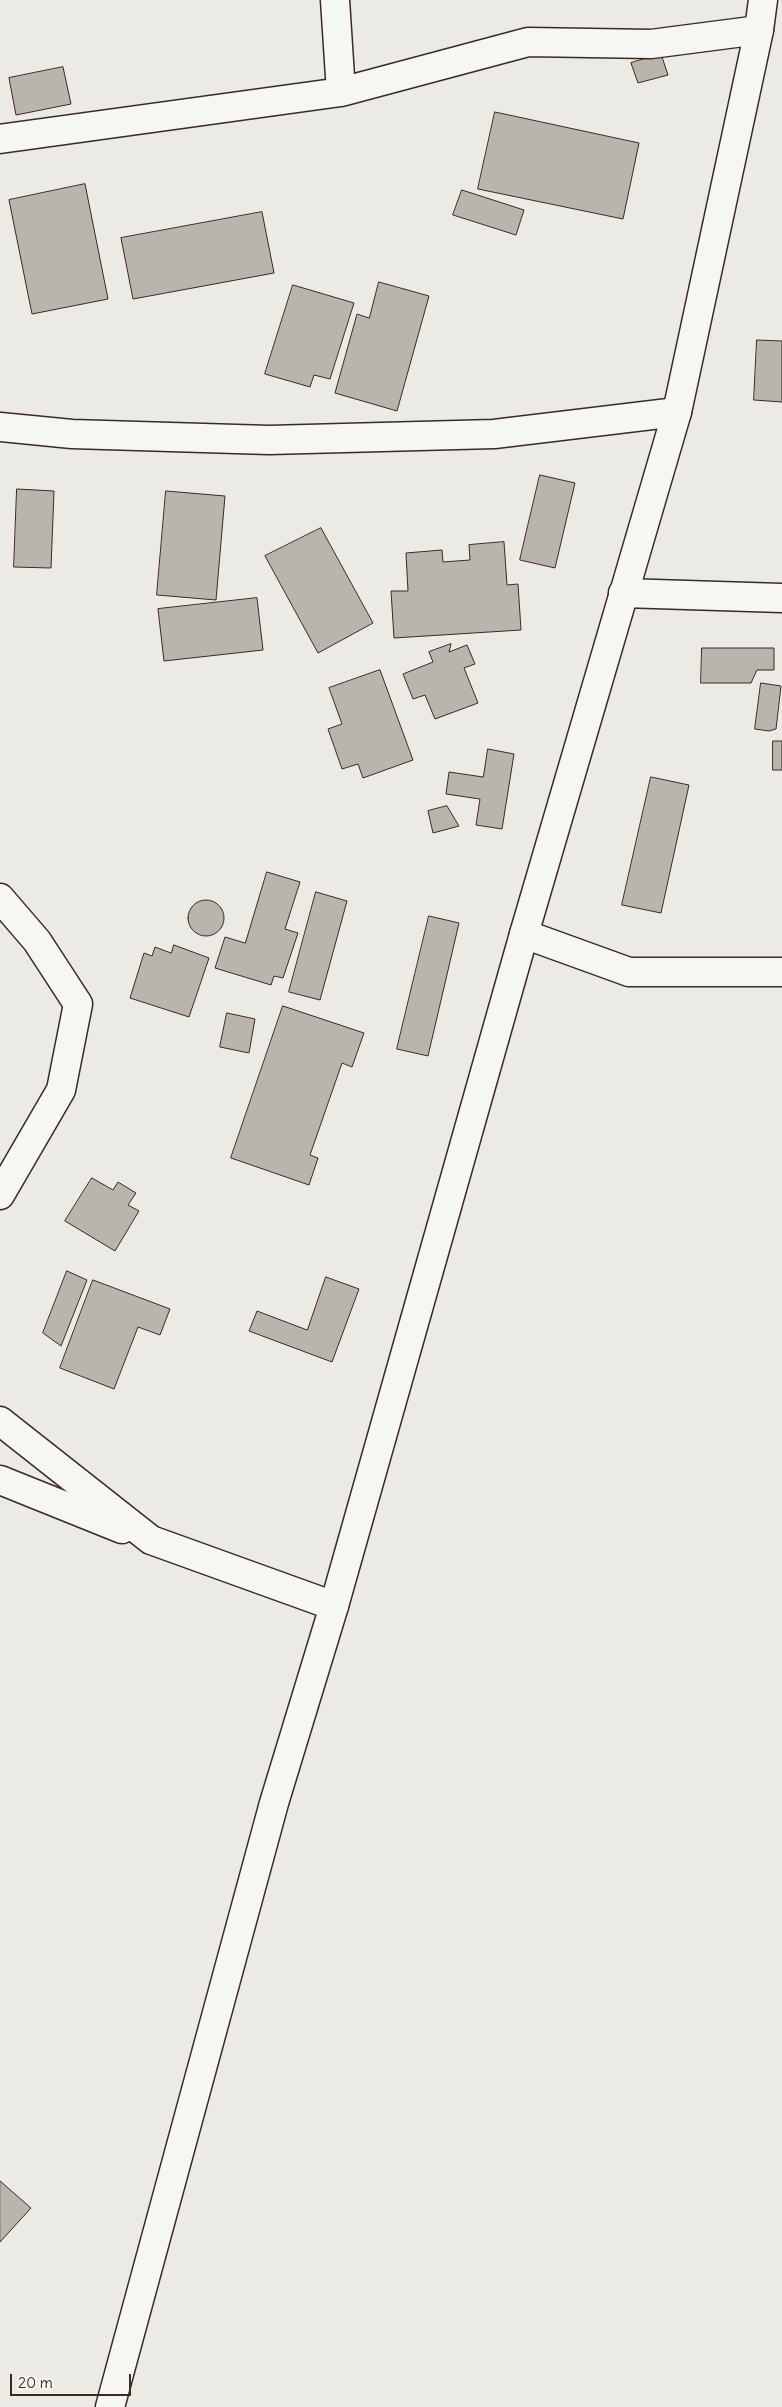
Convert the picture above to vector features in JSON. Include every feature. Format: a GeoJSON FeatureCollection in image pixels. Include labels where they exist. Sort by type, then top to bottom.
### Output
{"type":"FeatureCollection","features":[{"type":"Feature","properties":{"kind":"street"},"geometry":{"type":"LineString","coordinates":[[335,0],[341,92]]}},
{"type":"Feature","properties":{"kind":"street"},"geometry":{"type":"LineString","coordinates":[[110,2407],[274,1803],[334,1606],[524,934],[677,412],[759,30],[763,0]]}},
{"type":"Feature","properties":{"kind":"street"},"geometry":{"type":"LineString","coordinates":[[0,139],[341,92],[528,42],[651,44],[759,30]]}},
{"type":"Feature","properties":{"kind":"street"},"geometry":{"type":"LineString","coordinates":[[0,427],[72,434],[269,440],[494,434],[677,412]]}},
{"type":"Feature","properties":{"kind":"street"},"geometry":{"type":"LineString","coordinates":[[623,593],[782,598]]}},
{"type":"Feature","properties":{"kind":"street"},"geometry":{"type":"LineString","coordinates":[[0,898],[36,941],[78,1004],[61,1090],[0,1195]]}},
{"type":"Feature","properties":{"kind":"street"},"geometry":{"type":"LineString","coordinates":[[524,934],[629,972],[782,972]]}},
{"type":"Feature","properties":{"kind":"street"},"geometry":{"type":"LineString","coordinates":[[0,1421],[151,1540]]}},
{"type":"Feature","properties":{"kind":"street"},"geometry":{"type":"LineString","coordinates":[[0,1480],[151,1540],[334,1606]]}},
{"type":"Feature","properties":{"kind":"building"},"geometry":{"type":"Polygon","coordinates":[[[661,54],[668,75],[638,83],[631,63],[661,54]]]}},
{"type":"Feature","properties":{"kind":"building"},"geometry":{"type":"Polygon","coordinates":[[[63,67],[71,104],[16,115],[9,78],[63,67]]]}},
{"type":"Feature","properties":{"kind":"building"},"geometry":{"type":"Polygon","coordinates":[[[495,112],[639,143],[623,219],[478,189],[495,112]]]}},
{"type":"Feature","properties":{"kind":"building"},"geometry":{"type":"Polygon","coordinates":[[[85,184],[108,299],[32,314],[9,200],[85,184]]]}},
{"type":"Feature","properties":{"kind":"building"},"geometry":{"type":"Polygon","coordinates":[[[462,190],[524,210],[516,235],[453,215],[462,190]]]}},
{"type":"Feature","properties":{"kind":"building"},"geometry":{"type":"Polygon","coordinates":[[[262,212],[274,273],[133,299],[121,238],[262,212]]]}},
{"type":"Feature","properties":{"kind":"building"},"geometry":{"type":"Polygon","coordinates":[[[379,282],[429,296],[397,411],[335,393],[357,314],[369,318],[379,282]]]}},
{"type":"Feature","properties":{"kind":"building"},"geometry":{"type":"Polygon","coordinates":[[[293,285],[354,303],[330,379],[314,375],[310,387],[265,374],[293,285]]]}},
{"type":"Feature","properties":{"kind":"building"},"geometry":{"type":"Polygon","coordinates":[[[757,340],[782,341],[782,402],[754,400],[757,340]]]}},
{"type":"Feature","properties":{"kind":"building"},"geometry":{"type":"Polygon","coordinates":[[[540,475],[575,483],[555,568],[520,560],[540,475]]]}},
{"type":"Feature","properties":{"kind":"building"},"geometry":{"type":"Polygon","coordinates":[[[17,489],[54,491],[51,568],[14,567],[17,489]]]}},
{"type":"Feature","properties":{"kind":"building"},"geometry":{"type":"Polygon","coordinates":[[[166,491],[225,496],[216,600],[157,595],[166,491]]]}},
{"type":"Feature","properties":{"kind":"building"},"geometry":{"type":"Polygon","coordinates":[[[321,528],[373,623],[318,653],[265,556],[321,528]]]}},
{"type":"Feature","properties":{"kind":"building"},"geometry":{"type":"Polygon","coordinates":[[[504,542],[507,585],[518,584],[521,630],[394,638],[391,591],[408,591],[406,553],[442,550],[443,562],[470,560],[469,545],[504,542]]]}},
{"type":"Feature","properties":{"kind":"building"},"geometry":{"type":"Polygon","coordinates":[[[257,598],[263,650],[164,661],[158,609],[257,598]]]}},
{"type":"Feature","properties":{"kind":"building"},"geometry":{"type":"Polygon","coordinates":[[[451,644],[449,652],[467,645],[475,664],[464,668],[478,703],[435,719],[425,695],[413,699],[403,674],[433,662],[429,652],[451,644]]]}},
{"type":"Feature","properties":{"kind":"building"},"geometry":{"type":"Polygon","coordinates":[[[702,648],[774,648],[774,670],[757,670],[751,683],[701,683],[702,648]]]}},
{"type":"Feature","properties":{"kind":"building"},"geometry":{"type":"Polygon","coordinates":[[[380,670],[413,760],[363,778],[358,764],[342,769],[328,729],[342,724],[329,688],[380,670]]]}},
{"type":"Feature","properties":{"kind":"building"},"geometry":{"type":"Polygon","coordinates":[[[761,683],[781,686],[776,729],[769,731],[755,729],[761,683]]]}},
{"type":"Feature","properties":{"kind":"building"},"geometry":{"type":"Polygon","coordinates":[[[773,741],[782,741],[782,770],[773,770],[773,741]]]}},
{"type":"Feature","properties":{"kind":"building"},"geometry":{"type":"Polygon","coordinates":[[[488,749],[514,754],[502,829],[476,825],[480,799],[446,794],[449,772],[483,777],[488,749]]]}},
{"type":"Feature","properties":{"kind":"building"},"geometry":{"type":"Polygon","coordinates":[[[651,777],[689,785],[661,913],[622,905],[651,777]]]}},
{"type":"Feature","properties":{"kind":"building"},"geometry":{"type":"Polygon","coordinates":[[[447,806],[459,826],[433,833],[428,811],[447,806]]]}},
{"type":"Feature","properties":{"kind":"building"},"geometry":{"type":"Polygon","coordinates":[[[267,872],[300,882],[285,929],[298,933],[283,978],[274,976],[271,985],[215,968],[225,937],[245,943],[267,872]]]}},
{"type":"Feature","properties":{"kind":"building"},"geometry":{"type":"Polygon","coordinates":[[[316,892],[347,901],[320,1000],[289,992],[316,892]]]}},
{"type":"Feature","properties":{"kind":"building"},"geometry":{"type":"Polygon","coordinates":[[[206,900],[213,901],[219,905],[223,911],[223,925],[219,931],[213,935],[206,936],[199,935],[193,931],[189,925],[188,918],[189,911],[193,905],[199,901],[206,900]]]}},
{"type":"Feature","properties":{"kind":"building"},"geometry":{"type":"Polygon","coordinates":[[[429,916],[459,923],[428,1056],[397,1049],[429,916]]]}},
{"type":"Feature","properties":{"kind":"building"},"geometry":{"type":"Polygon","coordinates":[[[174,945],[209,958],[189,1017],[130,998],[144,953],[152,956],[155,947],[171,953],[174,945]]]}},
{"type":"Feature","properties":{"kind":"building"},"geometry":{"type":"Polygon","coordinates":[[[283,1006],[364,1033],[352,1067],[342,1063],[310,1155],[318,1158],[309,1185],[231,1158],[283,1006]]]}},
{"type":"Feature","properties":{"kind":"building"},"geometry":{"type":"Polygon","coordinates":[[[227,1013],[255,1019],[249,1053],[220,1047],[227,1013]]]}},
{"type":"Feature","properties":{"kind":"building"},"geometry":{"type":"Polygon","coordinates":[[[92,1178],[113,1190],[118,1182],[136,1193],[128,1205],[139,1211],[115,1251],[65,1221],[92,1178]]]}},
{"type":"Feature","properties":{"kind":"building"},"geometry":{"type":"Polygon","coordinates":[[[67,1271],[87,1280],[61,1346],[43,1333],[67,1271]]]}},
{"type":"Feature","properties":{"kind":"building"},"geometry":{"type":"Polygon","coordinates":[[[326,1277],[359,1289],[332,1362],[249,1331],[257,1311],[307,1330],[326,1277]]]}},
{"type":"Feature","properties":{"kind":"building"},"geometry":{"type":"Polygon","coordinates":[[[93,1280],[170,1309],[160,1335],[138,1327],[114,1389],[60,1368],[93,1280]]]}},
{"type":"Feature","properties":{"kind":"building"},"geometry":{"type":"Polygon","coordinates":[[[0,2181],[31,2208],[0,2242],[0,2181]]]}}]}
